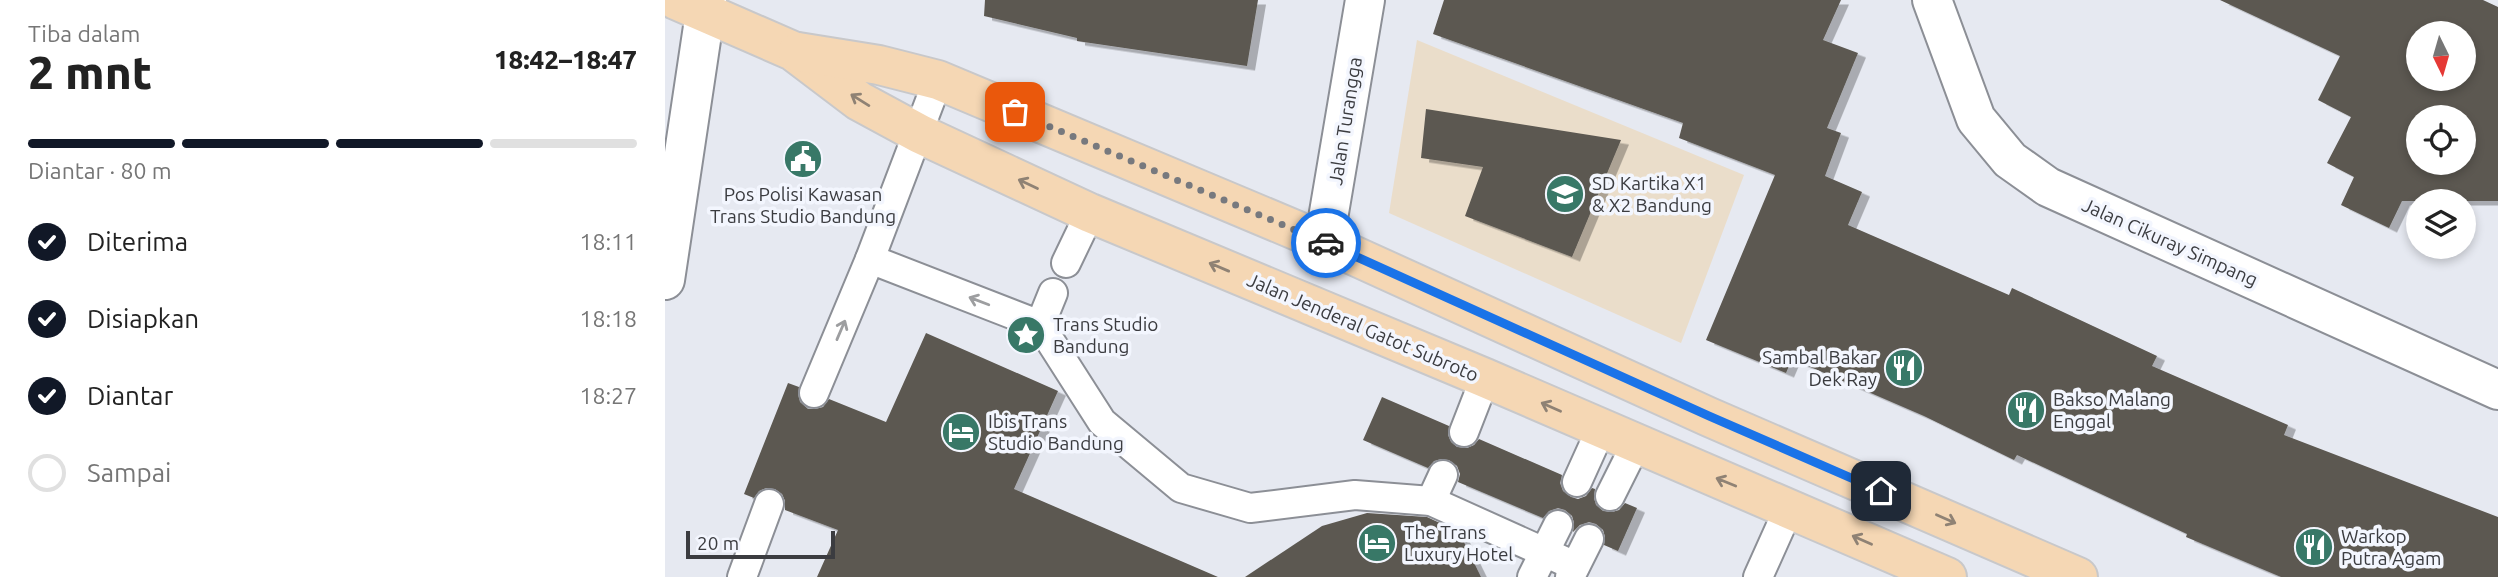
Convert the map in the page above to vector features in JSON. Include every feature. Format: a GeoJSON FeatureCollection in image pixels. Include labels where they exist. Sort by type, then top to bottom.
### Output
{"type":"FeatureCollection","features":[{"type":"Feature","properties":{"kind":"main road","name":"Jalan Jenderal Gatot Subroto"},"geometry":{"type":"LineString","coordinates":[[696,4],[793,51],[859,101],[920,134],[1090,213],[1485,378],[1947,577]]}},
{"type":"Feature","properties":{"kind":"main road","name":"Jalan Jenderal Gatot Subroto"},"geometry":{"type":"LineString","coordinates":[[793,51],[879,65],[938,80],[1324,242],[1709,416],[2078,577]]}},
{"type":"Feature","properties":{"kind":"street","name":"Jalan Turangga"},"geometry":{"type":"LineString","coordinates":[[1324,242],[1365,0]]}},
{"type":"Feature","properties":{"kind":"street","name":"Jalan Cikuray Simpang"},"geometry":{"type":"LineString","coordinates":[[1932,0],[1976,119],[2010,160],[2048,187],[2498,390]]}},
{"type":"Feature","properties":{"kind":"street"},"geometry":{"type":"LineString","coordinates":[[665,279],[696,4]]}},
{"type":"Feature","properties":{"kind":"lane"},"geometry":{"type":"LineString","coordinates":[[814,393],[920,134],[938,80]]}},
{"type":"Feature","properties":{"kind":"lane"},"geometry":{"type":"LineString","coordinates":[[1066,263],[1090,213]]}},
{"type":"Feature","properties":{"kind":"lane"},"geometry":{"type":"LineString","coordinates":[[870,259],[1040,325],[1102,422],[1181,488],[1250,508],[1355,495],[1431,501],[1538,564],[1573,572],[1589,539]]}},
{"type":"Feature","properties":{"kind":"lane"},"geometry":{"type":"LineString","coordinates":[[1040,325],[1053,293]]}},
{"type":"Feature","properties":{"kind":"lane"},"geometry":{"type":"LineString","coordinates":[[1464,432],[1485,378]]}},
{"type":"Feature","properties":{"kind":"lane"},"geometry":{"type":"LineString","coordinates":[[1577,482],[1601,429]]}},
{"type":"Feature","properties":{"kind":"lane"},"geometry":{"type":"LineString","coordinates":[[1611,496],[1636,444]]}},
{"type":"Feature","properties":{"kind":"lane"},"geometry":{"type":"LineString","coordinates":[[1431,501],[1443,475]]}},
{"type":"Feature","properties":{"kind":"lane"},"geometry":{"type":"LineString","coordinates":[[742,577],[769,504]]}},
{"type":"Feature","properties":{"kind":"lane"},"geometry":{"type":"LineString","coordinates":[[1758,577],[1789,508]]}},
{"type":"Feature","properties":{"kind":"lane"},"geometry":{"type":"LineString","coordinates":[[1538,564],[1558,525]]}},
{"type":"Feature","properties":{"kind":"shaded area","name":"SD Kartika X1 & X2 Bandung"},"geometry":{"type":"Polygon","coordinates":[[[1417,40],[1744,175],[1681,343],[1389,213],[1417,40]]]}},
{"type":"Feature","properties":{"kind":"building"},"geometry":{"type":"Polygon","coordinates":[[[985,0],[1258,0],[1247,66],[1077,41],[1077,38],[984,16],[985,0]]]}},
{"type":"Feature","properties":{"kind":"building"},"geometry":{"type":"Polygon","coordinates":[[[1444,0],[1841,0],[1823,40],[1858,53],[1827,128],[1841,133],[1825,176],[1862,192],[1848,225],[2009,295],[2012,288],[2157,356],[2152,366],[2288,425],[2284,435],[2498,517],[2498,577],[2281,577],[2186,537],[2187,534],[2017,455],[2014,460],[1924,416],[1792,359],[1786,373],[1706,340],[1775,175],[1679,138],[1683,123],[1433,34],[1444,0]]]}},
{"type":"Feature","properties":{"kind":"building"},"geometry":{"type":"Polygon","coordinates":[[[2220,0],[2483,0],[2498,7],[2498,201],[2476,201],[2476,189],[2406,189],[2406,201],[2402,201],[2389,228],[2341,205],[2354,177],[2327,163],[2351,117],[2318,100],[2340,56],[2220,0]]]}},
{"type":"Feature","properties":{"kind":"building"},"geometry":{"type":"Polygon","coordinates":[[[1426,109],[1621,140],[1572,257],[1465,216],[1483,167],[1421,158],[1426,109]]]}},
{"type":"Feature","properties":{"kind":"building","name":"Ibis Trans Studio Bandung"},"geometry":{"type":"Polygon","coordinates":[[[926,333],[1058,391],[1014,489],[1218,577],[817,577],[838,530],[785,510],[782,494],[775,489],[766,488],[759,491],[754,498],[744,494],[788,383],[799,387],[800,402],[808,409],[823,407],[829,399],[886,422],[926,333]]]}},
{"type":"Feature","properties":{"kind":"building"},"geometry":{"type":"Polygon","coordinates":[[[1382,397],[1449,426],[1448,435],[1457,447],[1467,448],[1479,439],[1562,475],[1560,483],[1563,491],[1571,497],[1578,499],[1586,496],[1592,488],[1595,489],[1596,505],[1603,511],[1619,510],[1625,503],[1637,508],[1618,551],[1604,545],[1603,530],[1596,524],[1589,522],[1580,525],[1573,532],[1572,516],[1565,510],[1558,508],[1549,511],[1543,518],[1458,482],[1460,474],[1457,466],[1449,460],[1434,461],[1428,468],[1363,440],[1382,397]]]}},
{"type":"Feature","properties":{"kind":"building","name":"The Trans Luxury Hotel"},"geometry":{"type":"Polygon","coordinates":[[[1367,513],[1427,517],[1459,532],[1481,577],[1245,577],[1322,526],[1367,513]]]}},
{"type":"Feature","properties":{"kind":"way so far"},"geometry":{"type":"LineString","coordinates":[[1015,112],[1326,243]]}},
{"type":"Feature","properties":{"kind":"place","name":"Pos Polisi Kawasan Trans Studio Bandung"},"geometry":{"type":"Point","coordinates":[803,159]}},
{"type":"Feature","properties":{"kind":"place","name":"SD Kartika X1 & X2 Bandung"},"geometry":{"type":"Point","coordinates":[1565,194]}},
{"type":"Feature","properties":{"kind":"place","name":"Trans Studio Bandung"},"geometry":{"type":"Point","coordinates":[1026,335]}},
{"type":"Feature","properties":{"kind":"place","name":"Sambal Bakar Dek Ray"},"geometry":{"type":"Point","coordinates":[1904,368]}},
{"type":"Feature","properties":{"kind":"place","name":"Bakso Malang Enggal"},"geometry":{"type":"Point","coordinates":[2026,410]}},
{"type":"Feature","properties":{"kind":"place","name":"Ibis Trans Studio Bandung"},"geometry":{"type":"Point","coordinates":[961,432]}},
{"type":"Feature","properties":{"kind":"place","name":"The Trans Luxury Hotel"},"geometry":{"type":"Point","coordinates":[1377,543]}},
{"type":"Feature","properties":{"kind":"place","name":"Warkop Putra Agam"},"geometry":{"type":"Point","coordinates":[2314,547]}},
{"type":"Feature","properties":{"kind":"route"},"geometry":{"type":"LineString","coordinates":[[1326,243],[1881,491]]}}]}
